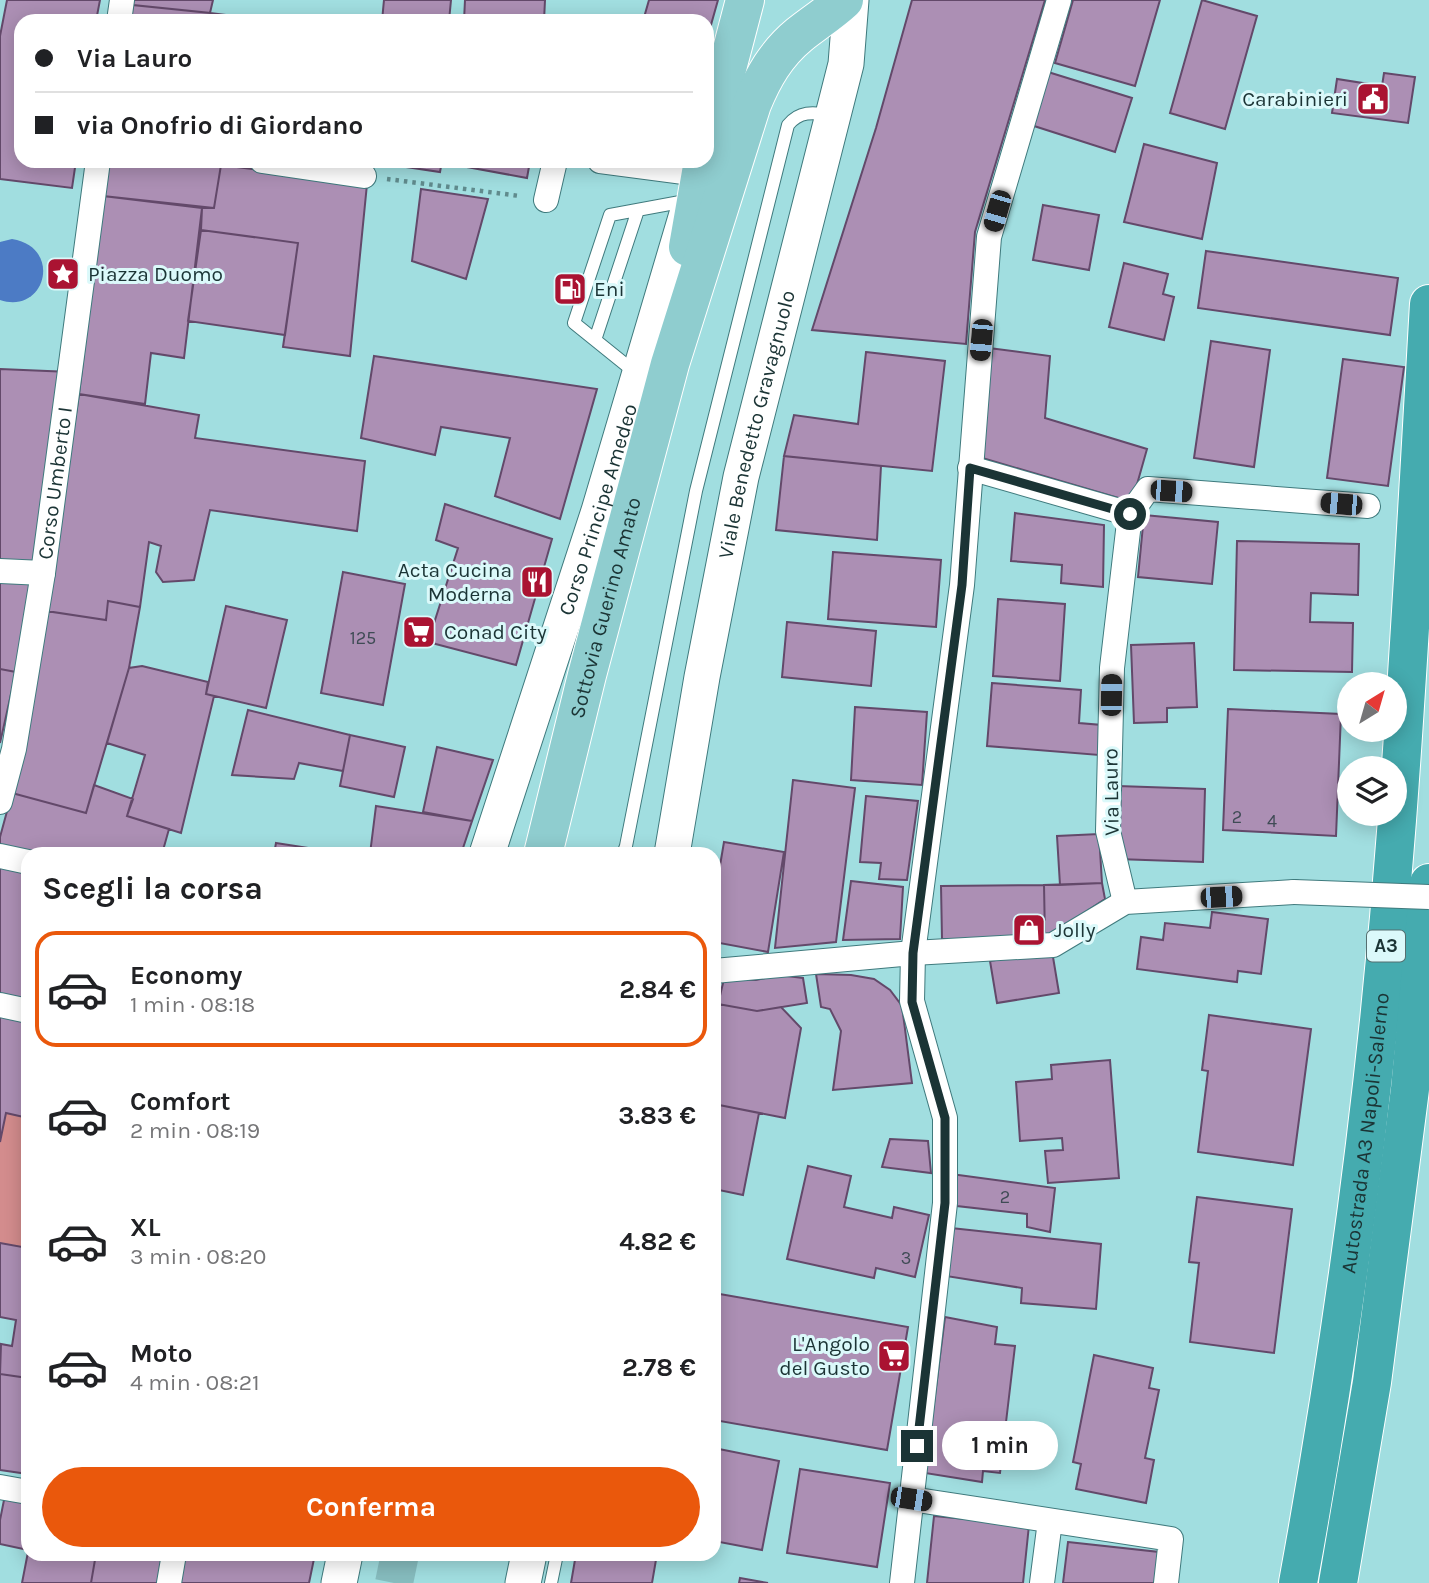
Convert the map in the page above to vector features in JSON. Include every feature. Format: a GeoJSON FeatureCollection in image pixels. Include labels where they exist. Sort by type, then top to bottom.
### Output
{"type":"FeatureCollection","features":[{"type":"Feature","properties":{"kind":"highway","name":"Autostrada A3 Napoli-Salerno"},"geometry":{"type":"LineString","coordinates":[[1298,1583],[1318,1470],[1351,1243],[1385,950],[1397,822],[1429,304]]}},
{"type":"Feature","properties":{"kind":"highway","name":"Autostrada A3 Napoli-Salerno"},"geometry":{"type":"LineString","coordinates":[[1338,1583],[1373,1369],[1409,1089],[1429,883]]}},
{"type":"Feature","properties":{"kind":"main road"},"geometry":{"type":"LineString","coordinates":[[714,117],[745,0]]}},
{"type":"Feature","properties":{"kind":"main road","name":"Sottovia Guerino Amato"},"geometry":{"type":"LineString","coordinates":[[655,369],[751,104],[763,78],[777,57],[797,37],[844,0]]}},
{"type":"Feature","properties":{"kind":"main road","name":"Viale Benedetto Gravagnuolo"},"geometry":{"type":"LineString","coordinates":[[673,847],[702,677],[741,477],[846,64],[851,0]]}},
{"type":"Feature","properties":{"kind":"main road"},"geometry":{"type":"LineString","coordinates":[[846,64],[864,0]]}},
{"type":"Feature","properties":{"kind":"main road","name":"Sottovia Guerino Amato"},"geometry":{"type":"LineString","coordinates":[[545,847],[587,675],[700,170]]}},
{"type":"Feature","properties":{"kind":"main road","name":"Corso Principe Amedeo"},"geometry":{"type":"LineString","coordinates":[[488,847],[600,511],[655,369]]}},
{"type":"Feature","properties":{"kind":"main road"},"geometry":{"type":"LineString","coordinates":[[339,1583],[344,1561]]}},
{"type":"Feature","properties":{"kind":"main road"},"geometry":{"type":"LineString","coordinates":[[523,1583],[528,1561]]}},
{"type":"Feature","properties":{"kind":"street"},"geometry":{"type":"LineString","coordinates":[[902,1583],[945,1203],[945,1118],[912,1002],[913,953],[962,585],[989,237],[1059,0]]}},
{"type":"Feature","properties":{"kind":"street","name":"Corso Umberto I"},"geometry":{"type":"LineString","coordinates":[[0,802],[14,749],[43,573],[97,168]]}},
{"type":"Feature","properties":{"kind":"street"},"geometry":{"type":"LineString","coordinates":[[310,168],[364,176]]}},
{"type":"Feature","properties":{"kind":"street"},"geometry":{"type":"LineString","coordinates":[[546,200],[553,168]]}},
{"type":"Feature","properties":{"kind":"street"},"geometry":{"type":"LineString","coordinates":[[678,168],[700,170]]}},
{"type":"Feature","properties":{"kind":"street"},"geometry":{"type":"LineString","coordinates":[[970,468],[1130,514],[1148,489],[1368,506]]}},
{"type":"Feature","properties":{"kind":"street","name":"Via Lauro"},"geometry":{"type":"LineString","coordinates":[[1125,902],[1108,831],[1112,668],[1130,514]]}},
{"type":"Feature","properties":{"kind":"street"},"geometry":{"type":"LineString","coordinates":[[0,571],[43,573]]}},
{"type":"Feature","properties":{"kind":"street"},"geometry":{"type":"LineString","coordinates":[[0,856],[21,860]]}},
{"type":"Feature","properties":{"kind":"street"},"geometry":{"type":"LineString","coordinates":[[721,970],[913,953],[1053,945],[1125,902],[1294,892],[1429,897]]}},
{"type":"Feature","properties":{"kind":"street"},"geometry":{"type":"LineString","coordinates":[[0,1005],[21,1010]]}},
{"type":"Feature","properties":{"kind":"street"},"geometry":{"type":"LineString","coordinates":[[0,1487],[21,1491]]}},
{"type":"Feature","properties":{"kind":"street"},"geometry":{"type":"LineString","coordinates":[[911,1499],[1171,1539],[1166,1583]]}},
{"type":"Feature","properties":{"kind":"street"},"geometry":{"type":"LineString","coordinates":[[1042,1583],[1049,1521]]}},
{"type":"Feature","properties":{"kind":"street"},"geometry":{"type":"LineString","coordinates":[[169,1583],[173,1561]]}},
{"type":"Feature","properties":{"kind":"lane"},"geometry":{"type":"LineString","coordinates":[[626,847],[696,491],[788,125],[795,117],[813,112],[834,116]]}},
{"type":"Feature","properties":{"kind":"lane"},"geometry":{"type":"LineString","coordinates":[[655,369],[595,340],[574,323],[610,215],[638,210],[700,170]]}},
{"type":"Feature","properties":{"kind":"lane"},"geometry":{"type":"LineString","coordinates":[[595,340],[638,210]]}},
{"type":"Feature","properties":{"kind":"lane"},"geometry":{"type":"LineString","coordinates":[[551,1583],[556,1561]]}},
{"type":"Feature","properties":{"kind":"path"},"geometry":{"type":"LineString","coordinates":[[364,176],[546,200]]}},
{"type":"Feature","properties":{"kind":"shaded area"},"geometry":{"type":"Polygon","coordinates":[[[6,1113],[21,1116],[21,1247],[0,1243],[0,1142],[6,1113]]]}},
{"type":"Feature","properties":{"kind":"water"},"geometry":{"type":"Polygon","coordinates":[[[12,239],[28,245],[38,254],[43,266],[37,289],[28,298],[16,302],[0,300],[0,242],[12,239]]]}},
{"type":"Feature","properties":{"kind":"building"},"geometry":{"type":"Polygon","coordinates":[[[7,0],[100,0],[97,14],[14,14],[14,168],[75,168],[72,188],[0,179],[0,36],[7,0]]]}},
{"type":"Feature","properties":{"kind":"building"},"geometry":{"type":"Polygon","coordinates":[[[133,0],[213,0],[210,13],[133,5],[133,0]]]}},
{"type":"Feature","properties":{"kind":"building"},"geometry":{"type":"Polygon","coordinates":[[[384,0],[451,0],[450,14],[383,14],[384,0]]]}},
{"type":"Feature","properties":{"kind":"building"},"geometry":{"type":"Polygon","coordinates":[[[465,0],[545,0],[544,14],[464,14],[465,0]]]}},
{"type":"Feature","properties":{"kind":"building"},"geometry":{"type":"Polygon","coordinates":[[[649,0],[718,0],[714,14],[645,14],[649,0]]]}},
{"type":"Feature","properties":{"kind":"building"},"geometry":{"type":"Polygon","coordinates":[[[912,0],[1045,0],[975,232],[966,344],[812,330],[876,128],[912,0]]]}},
{"type":"Feature","properties":{"kind":"building"},"geometry":{"type":"Polygon","coordinates":[[[1073,0],[1160,0],[1135,86],[1055,63],[1073,0]]]}},
{"type":"Feature","properties":{"kind":"building"},"geometry":{"type":"Polygon","coordinates":[[[1202,0],[1257,16],[1225,129],[1170,113],[1202,0]]]}},
{"type":"Feature","properties":{"kind":"building"},"geometry":{"type":"Polygon","coordinates":[[[133,5],[210,13],[210,14],[131,14],[133,5]]]}},
{"type":"Feature","properties":{"kind":"building"},"geometry":{"type":"Polygon","coordinates":[[[1048,72],[1132,98],[1115,152],[1031,125],[1048,72]]]}},
{"type":"Feature","properties":{"kind":"building","name":"Carabinieri"},"geometry":{"type":"Polygon","coordinates":[[[1384,73],[1415,77],[1408,123],[1332,113],[1337,79],[1382,86],[1384,73]]]}},
{"type":"Feature","properties":{"kind":"building"},"geometry":{"type":"Polygon","coordinates":[[[1144,144],[1217,163],[1202,239],[1124,222],[1144,144]]]}},
{"type":"Feature","properties":{"kind":"building"},"geometry":{"type":"Polygon","coordinates":[[[108,168],[221,168],[214,208],[103,196],[108,168]]]}},
{"type":"Feature","properties":{"kind":"building"},"geometry":{"type":"Polygon","coordinates":[[[221,168],[244,168],[367,184],[350,356],[283,347],[298,243],[201,230],[202,208],[214,208],[221,168]]]}},
{"type":"Feature","properties":{"kind":"building"},"geometry":{"type":"Polygon","coordinates":[[[413,168],[441,168],[440,172],[413,168]]]}},
{"type":"Feature","properties":{"kind":"building"},"geometry":{"type":"Polygon","coordinates":[[[472,168],[529,168],[527,178],[472,168]]]}},
{"type":"Feature","properties":{"kind":"building"},"geometry":{"type":"Polygon","coordinates":[[[421,189],[488,199],[466,279],[412,261],[421,189]]]}},
{"type":"Feature","properties":{"kind":"building"},"geometry":{"type":"Polygon","coordinates":[[[103,196],[202,208],[184,358],[151,353],[145,404],[79,394],[103,196]]]}},
{"type":"Feature","properties":{"kind":"building"},"geometry":{"type":"Polygon","coordinates":[[[1043,205],[1099,215],[1089,270],[1033,260],[1043,205]]]}},
{"type":"Feature","properties":{"kind":"building"},"geometry":{"type":"Polygon","coordinates":[[[201,230],[298,243],[285,335],[188,321],[201,230]]]}},
{"type":"Feature","properties":{"kind":"building"},"geometry":{"type":"Polygon","coordinates":[[[1206,251],[1398,278],[1390,335],[1198,308],[1206,251]]]}},
{"type":"Feature","properties":{"kind":"building"},"geometry":{"type":"Polygon","coordinates":[[[1124,263],[1168,274],[1163,294],[1174,297],[1164,340],[1109,327],[1124,263]]]}},
{"type":"Feature","properties":{"kind":"building"},"geometry":{"type":"Polygon","coordinates":[[[1211,341],[1270,350],[1254,467],[1194,458],[1211,341]]]}},
{"type":"Feature","properties":{"kind":"building"},"geometry":{"type":"Polygon","coordinates":[[[989,348],[1050,356],[1045,418],[1147,449],[1132,502],[979,457],[989,348]]]}},
{"type":"Feature","properties":{"kind":"building"},"geometry":{"type":"Polygon","coordinates":[[[866,352],[945,361],[932,471],[784,456],[794,415],[858,424],[866,352]]]}},
{"type":"Feature","properties":{"kind":"building"},"geometry":{"type":"Polygon","coordinates":[[[374,356],[597,389],[560,519],[495,496],[510,438],[441,427],[435,455],[361,438],[374,356]]]}},
{"type":"Feature","properties":{"kind":"building"},"geometry":{"type":"Polygon","coordinates":[[[1343,359],[1404,367],[1388,486],[1327,478],[1343,359]]]}},
{"type":"Feature","properties":{"kind":"building"},"geometry":{"type":"Polygon","coordinates":[[[0,369],[70,372],[35,568],[0,566],[0,369]]]}},
{"type":"Feature","properties":{"kind":"building"},"geometry":{"type":"Polygon","coordinates":[[[79,394],[199,415],[195,438],[365,461],[357,531],[210,510],[194,580],[163,582],[156,572],[161,546],[149,542],[140,607],[108,601],[106,620],[46,611],[79,394]]]}},
{"type":"Feature","properties":{"kind":"building"},"geometry":{"type":"Polygon","coordinates":[[[784,456],[881,466],[877,540],[776,530],[784,456]]]}},
{"type":"Feature","properties":{"kind":"building"},"geometry":{"type":"Polygon","coordinates":[[[445,504],[552,539],[516,665],[428,642],[458,548],[436,540],[445,504]]]}},
{"type":"Feature","properties":{"kind":"building"},"geometry":{"type":"Polygon","coordinates":[[[1015,513],[1104,525],[1103,587],[1061,583],[1062,565],[1011,561],[1015,513]]]}},
{"type":"Feature","properties":{"kind":"building"},"geometry":{"type":"Polygon","coordinates":[[[1144,515],[1218,522],[1212,584],[1138,577],[1144,515]]]}},
{"type":"Feature","properties":{"kind":"building"},"geometry":{"type":"Polygon","coordinates":[[[1237,541],[1359,544],[1358,595],[1311,593],[1310,622],[1353,623],[1352,672],[1234,670],[1237,541]]]}},
{"type":"Feature","properties":{"kind":"building"},"geometry":{"type":"Polygon","coordinates":[[[833,552],[941,560],[936,627],[828,619],[833,552]]]}},
{"type":"Feature","properties":{"kind":"building"},"geometry":{"type":"Polygon","coordinates":[[[343,572],[405,584],[383,705],[321,693],[343,572]]]}},
{"type":"Feature","properties":{"kind":"building"},"geometry":{"type":"Polygon","coordinates":[[[0,576],[33,577],[16,672],[0,669],[0,576]]]}},
{"type":"Feature","properties":{"kind":"building"},"geometry":{"type":"Polygon","coordinates":[[[998,599],[1065,604],[1060,681],[993,676],[998,599]]]}},
{"type":"Feature","properties":{"kind":"building"},"geometry":{"type":"Polygon","coordinates":[[[108,601],[140,607],[129,668],[86,813],[12,793],[46,611],[106,620],[108,601]]]}},
{"type":"Feature","properties":{"kind":"building"},"geometry":{"type":"Polygon","coordinates":[[[226,606],[287,620],[266,708],[206,694],[226,606]]]}},
{"type":"Feature","properties":{"kind":"building"},"geometry":{"type":"Polygon","coordinates":[[[787,622],[876,631],[871,686],[782,677],[787,622]]]}},
{"type":"Feature","properties":{"kind":"building"},"geometry":{"type":"Polygon","coordinates":[[[1194,643],[1197,707],[1167,708],[1167,722],[1134,723],[1131,645],[1194,643]]]}},
{"type":"Feature","properties":{"kind":"building"},"geometry":{"type":"Polygon","coordinates":[[[142,666],[208,682],[206,694],[214,696],[181,833],[127,816],[145,755],[107,743],[129,668],[142,666]]]}},
{"type":"Feature","properties":{"kind":"building"},"geometry":{"type":"Polygon","coordinates":[[[0,669],[16,672],[0,743],[0,669]]]}},
{"type":"Feature","properties":{"kind":"building"},"geometry":{"type":"Polygon","coordinates":[[[992,683],[1081,690],[1079,723],[1102,725],[1099,755],[987,746],[992,683]]]}},
{"type":"Feature","properties":{"kind":"building"},"geometry":{"type":"Polygon","coordinates":[[[855,707],[927,712],[922,785],[851,780],[855,707]]]}},
{"type":"Feature","properties":{"kind":"building"},"geometry":{"type":"Polygon","coordinates":[[[1228,709],[1337,714],[1337,742],[1340,742],[1339,756],[1337,756],[1336,836],[1223,830],[1228,709]]]}},
{"type":"Feature","properties":{"kind":"building"},"geometry":{"type":"Polygon","coordinates":[[[248,710],[350,735],[343,771],[299,763],[294,779],[232,775],[248,710]]]}},
{"type":"Feature","properties":{"kind":"building"},"geometry":{"type":"Polygon","coordinates":[[[350,735],[405,747],[394,797],[340,786],[350,735]]]}},
{"type":"Feature","properties":{"kind":"building"},"geometry":{"type":"Polygon","coordinates":[[[437,747],[493,760],[472,821],[423,812],[437,747]]]}},
{"type":"Feature","properties":{"kind":"building"},"geometry":{"type":"Polygon","coordinates":[[[793,780],[855,788],[836,942],[775,948],[793,780]]]}},
{"type":"Feature","properties":{"kind":"building"},"geometry":{"type":"Polygon","coordinates":[[[94,785],[133,799],[127,816],[169,829],[164,847],[21,847],[21,853],[0,850],[0,837],[12,793],[86,813],[94,785]]]}},
{"type":"Feature","properties":{"kind":"building"},"geometry":{"type":"Polygon","coordinates":[[[1118,786],[1205,789],[1203,862],[1117,859],[1118,786]]]}},
{"type":"Feature","properties":{"kind":"building"},"geometry":{"type":"Polygon","coordinates":[[[866,796],[918,801],[907,880],[879,879],[881,863],[860,862],[866,796]]]}},
{"type":"Feature","properties":{"kind":"building"},"geometry":{"type":"Polygon","coordinates":[[[376,806],[472,821],[463,847],[371,847],[376,806]]]}},
{"type":"Feature","properties":{"kind":"building"},"geometry":{"type":"Polygon","coordinates":[[[1099,834],[1102,883],[1060,885],[1057,836],[1099,834]]]}},
{"type":"Feature","properties":{"kind":"building"},"geometry":{"type":"Polygon","coordinates":[[[724,842],[784,852],[768,952],[721,943],[721,860],[724,842]]]}},
{"type":"Feature","properties":{"kind":"building"},"geometry":{"type":"Polygon","coordinates":[[[276,843],[302,847],[275,847],[276,843]]]}},
{"type":"Feature","properties":{"kind":"building"},"geometry":{"type":"Polygon","coordinates":[[[0,862],[21,866],[21,1006],[0,1001],[0,862]]]}},
{"type":"Feature","properties":{"kind":"building"},"geometry":{"type":"Polygon","coordinates":[[[851,881],[903,887],[900,939],[843,940],[851,881]]]}},
{"type":"Feature","properties":{"kind":"building"},"geometry":{"type":"Polygon","coordinates":[[[1102,883],[1105,899],[1045,939],[1044,885],[1102,883]]]}},
{"type":"Feature","properties":{"kind":"building"},"geometry":{"type":"Polygon","coordinates":[[[1044,885],[1045,939],[942,939],[941,886],[1044,885]]]}},
{"type":"Feature","properties":{"kind":"building"},"geometry":{"type":"Polygon","coordinates":[[[1212,912],[1268,919],[1261,974],[1238,971],[1237,982],[1137,969],[1141,937],[1163,940],[1165,923],[1210,928],[1212,912]]]}},
{"type":"Feature","properties":{"kind":"building"},"geometry":{"type":"Polygon","coordinates":[[[1052,951],[1059,993],[997,1003],[990,961],[1052,951]]]}},
{"type":"Feature","properties":{"kind":"building"},"geometry":{"type":"Polygon","coordinates":[[[816,974],[874,979],[890,990],[902,1006],[912,1083],[833,1090],[841,1031],[830,1009],[821,1007],[816,974]]]}},
{"type":"Feature","properties":{"kind":"building"},"geometry":{"type":"Polygon","coordinates":[[[779,975],[803,978],[807,1003],[757,1011],[721,1005],[724,979],[756,980],[779,975]]]}},
{"type":"Feature","properties":{"kind":"building"},"geometry":{"type":"Polygon","coordinates":[[[721,1005],[757,1011],[781,1007],[801,1028],[785,1118],[721,1105],[721,1005]]]}},
{"type":"Feature","properties":{"kind":"building"},"geometry":{"type":"Polygon","coordinates":[[[0,1008],[21,1012],[21,1116],[6,1113],[0,1142],[0,1008]]]}},
{"type":"Feature","properties":{"kind":"building"},"geometry":{"type":"Polygon","coordinates":[[[1209,1015],[1311,1029],[1293,1165],[1198,1152],[1208,1071],[1202,1070],[1209,1015]]]}},
{"type":"Feature","properties":{"kind":"building"},"geometry":{"type":"Polygon","coordinates":[[[1110,1060],[1119,1178],[1048,1183],[1045,1151],[1063,1150],[1062,1138],[1020,1141],[1016,1082],[1052,1079],[1051,1065],[1110,1060]]]}},
{"type":"Feature","properties":{"kind":"building"},"geometry":{"type":"Polygon","coordinates":[[[721,1105],[759,1113],[743,1195],[721,1190],[721,1105]]]}},
{"type":"Feature","properties":{"kind":"building"},"geometry":{"type":"Polygon","coordinates":[[[890,1139],[928,1141],[931,1173],[882,1167],[890,1139]]]}},
{"type":"Feature","properties":{"kind":"building"},"geometry":{"type":"Polygon","coordinates":[[[808,1166],[851,1176],[844,1207],[892,1218],[894,1207],[929,1215],[915,1277],[876,1268],[874,1278],[787,1259],[808,1166]]]}},
{"type":"Feature","properties":{"kind":"building"},"geometry":{"type":"Polygon","coordinates":[[[951,1174],[1055,1188],[1050,1232],[1027,1227],[1027,1214],[957,1206],[951,1174]]]}},
{"type":"Feature","properties":{"kind":"building"},"geometry":{"type":"Polygon","coordinates":[[[1197,1197],[1292,1209],[1274,1353],[1190,1342],[1199,1263],[1189,1262],[1197,1197]]]}},
{"type":"Feature","properties":{"kind":"building"},"geometry":{"type":"Polygon","coordinates":[[[951,1228],[1101,1244],[1096,1309],[1021,1303],[1022,1288],[946,1276],[951,1228]]]}},
{"type":"Feature","properties":{"kind":"building"},"geometry":{"type":"Polygon","coordinates":[[[0,1243],[21,1247],[21,1377],[0,1374],[1,1344],[12,1346],[16,1320],[0,1317],[0,1243]]]}},
{"type":"Feature","properties":{"kind":"building"},"geometry":{"type":"Polygon","coordinates":[[[721,1294],[908,1327],[887,1450],[721,1421],[721,1294]]]}},
{"type":"Feature","properties":{"kind":"building"},"geometry":{"type":"Polygon","coordinates":[[[945,1317],[997,1327],[995,1344],[1015,1346],[1000,1473],[983,1471],[982,1482],[925,1473],[945,1317]]]}},
{"type":"Feature","properties":{"kind":"building"},"geometry":{"type":"Polygon","coordinates":[[[1094,1355],[1153,1368],[1149,1388],[1159,1390],[1145,1458],[1154,1460],[1146,1503],[1076,1489],[1081,1464],[1073,1462],[1094,1355]]]}},
{"type":"Feature","properties":{"kind":"building"},"geometry":{"type":"Polygon","coordinates":[[[0,1374],[21,1377],[21,1473],[0,1470],[0,1374]]]}},
{"type":"Feature","properties":{"kind":"building"},"geometry":{"type":"Polygon","coordinates":[[[721,1449],[779,1461],[762,1550],[721,1542],[721,1449]]]}},
{"type":"Feature","properties":{"kind":"building"},"geometry":{"type":"Polygon","coordinates":[[[800,1469],[890,1483],[877,1567],[787,1553],[800,1469]]]}},
{"type":"Feature","properties":{"kind":"building"},"geometry":{"type":"Polygon","coordinates":[[[6,1490],[21,1493],[21,1548],[0,1544],[0,1520],[6,1490]]]}},
{"type":"Feature","properties":{"kind":"building"},"geometry":{"type":"Polygon","coordinates":[[[934,1516],[1029,1525],[1023,1583],[927,1583],[934,1516]]]}},
{"type":"Feature","properties":{"kind":"building"},"geometry":{"type":"Polygon","coordinates":[[[1068,1542],[1159,1552],[1155,1583],[1063,1583],[1068,1542]]]}},
{"type":"Feature","properties":{"kind":"building"},"geometry":{"type":"Polygon","coordinates":[[[26,1561],[95,1561],[91,1583],[22,1583],[26,1561]]]}},
{"type":"Feature","properties":{"kind":"building"},"geometry":{"type":"Polygon","coordinates":[[[95,1561],[166,1561],[163,1583],[91,1583],[95,1561]]]}},
{"type":"Feature","properties":{"kind":"building"},"geometry":{"type":"Polygon","coordinates":[[[182,1561],[314,1561],[309,1583],[177,1583],[182,1561]]]}},
{"type":"Feature","properties":{"kind":"building"},"geometry":{"type":"Polygon","coordinates":[[[575,1561],[656,1561],[652,1583],[571,1583],[575,1561]]]}},
{"type":"Feature","properties":{"kind":"building"},"geometry":{"type":"Polygon","coordinates":[[[740,1578],[768,1583],[739,1583],[740,1578]]]}},
{"type":"Feature","properties":{"kind":"tunnel"},"geometry":{"type":"LineString","coordinates":[[394,1583],[399,1561]]}},
{"type":"Feature","properties":{"kind":"place","name":"Carabinieri"},"geometry":{"type":"Point","coordinates":[1373,99]}},
{"type":"Feature","properties":{"kind":"place","name":"Piazza Duomo"},"geometry":{"type":"Point","coordinates":[63,274]}},
{"type":"Feature","properties":{"kind":"place","name":"Eni"},"geometry":{"type":"Point","coordinates":[570,289]}},
{"type":"Feature","properties":{"kind":"place","name":"Acta Cucina Moderna"},"geometry":{"type":"Point","coordinates":[537,582]}},
{"type":"Feature","properties":{"kind":"place","name":"Conad City"},"geometry":{"type":"Point","coordinates":[419,632]}},
{"type":"Feature","properties":{"kind":"place","name":"Jolly"},"geometry":{"type":"Point","coordinates":[1029,930]}},
{"type":"Feature","properties":{"kind":"place","name":"L'Angolo del Gusto"},"geometry":{"type":"Point","coordinates":[894,1356]}},
{"type":"Feature","properties":{"kind":"route"},"geometry":{"type":"LineString","coordinates":[[917,1446],[945,1203],[945,1118],[912,1002],[913,953],[962,585],[970,468],[1130,514]]}}]}
